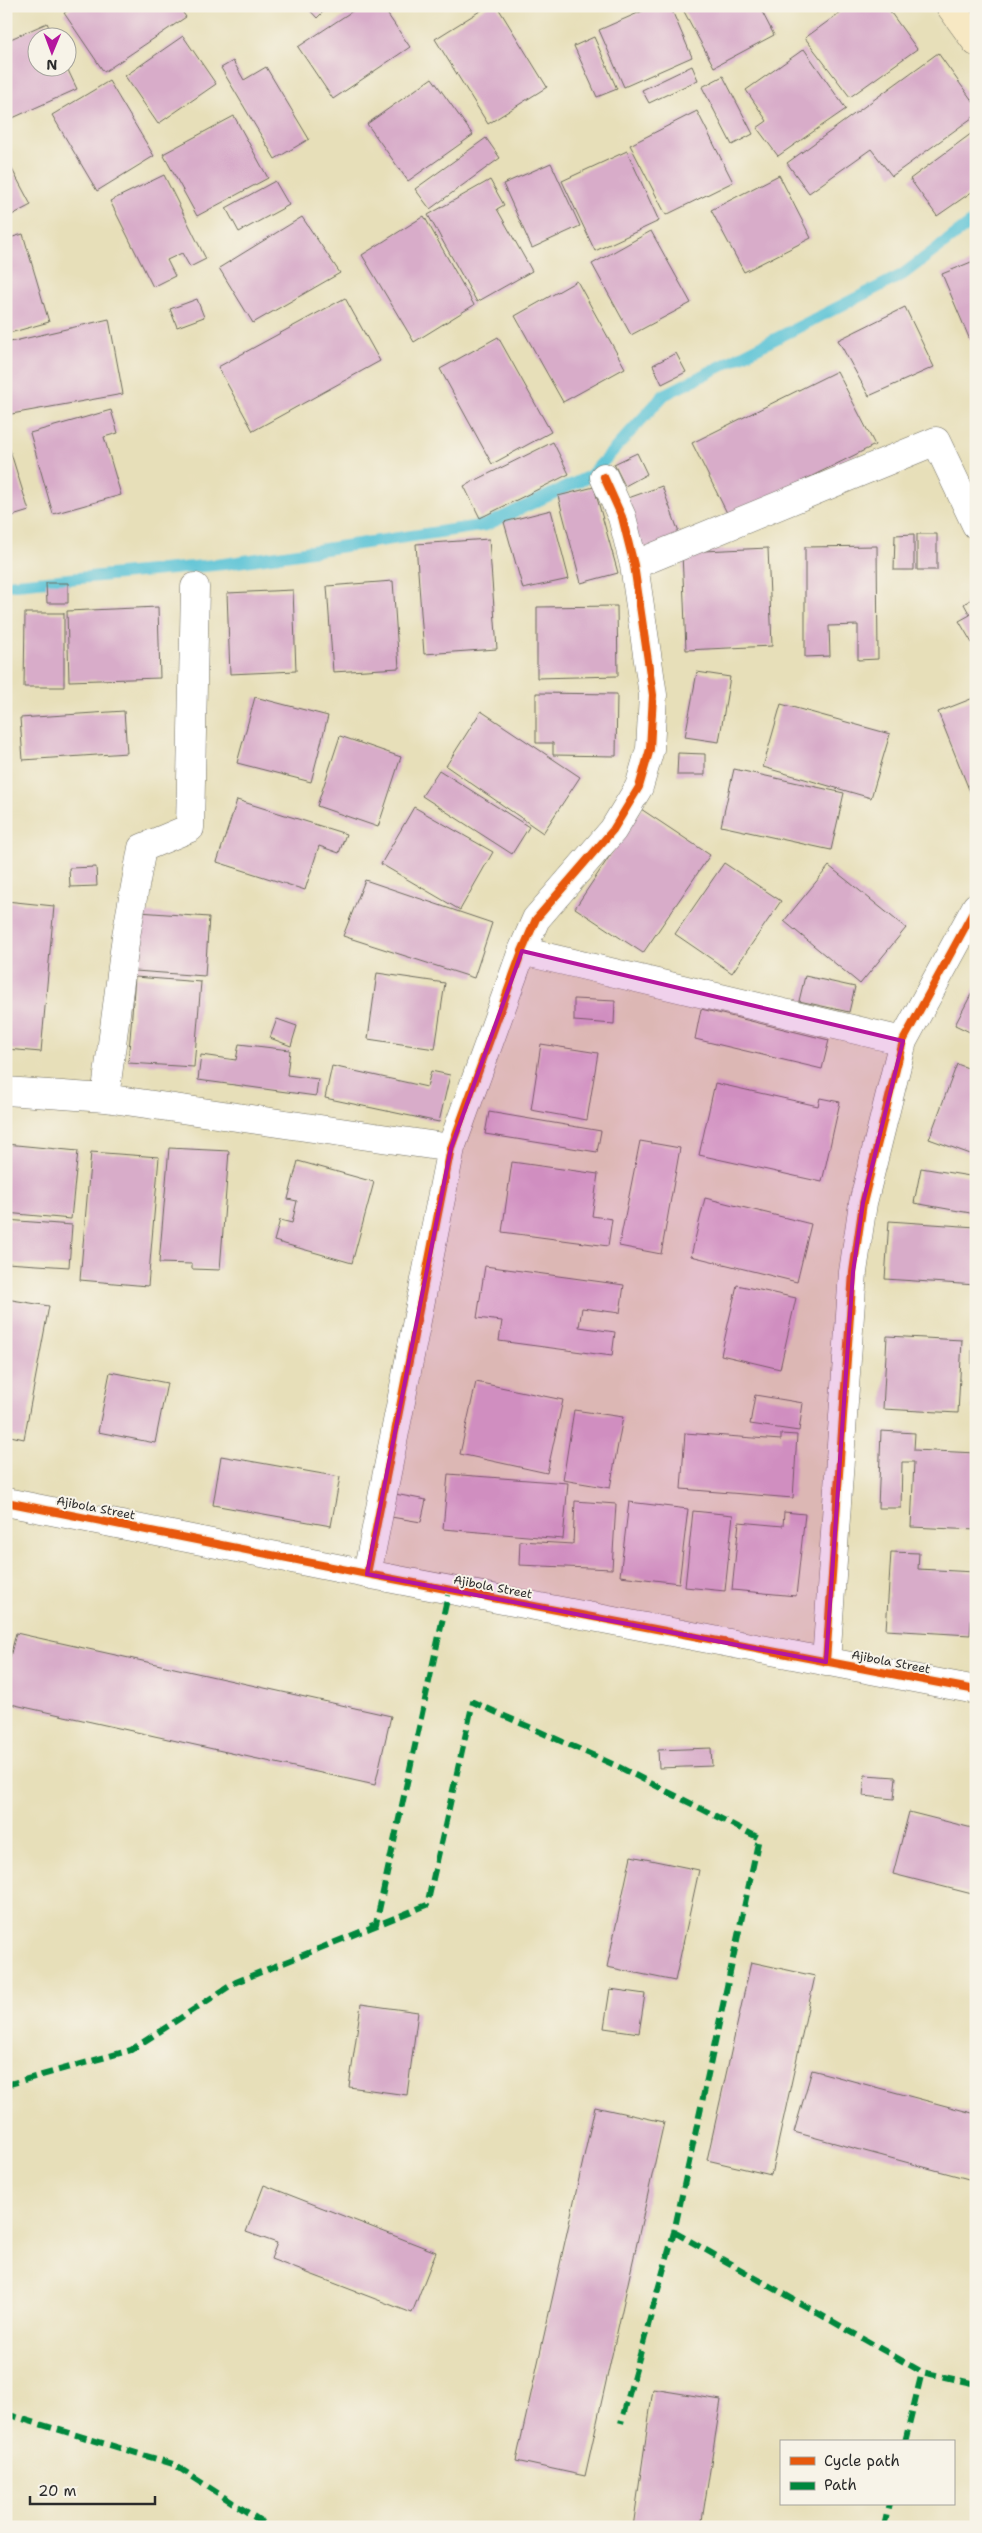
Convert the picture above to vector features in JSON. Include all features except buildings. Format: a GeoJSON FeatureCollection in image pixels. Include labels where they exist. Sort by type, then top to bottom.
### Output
{"type":"FeatureCollection","features":[{"type":"Feature","properties":{"kind":"street"},"geometry":{"type":"LineString","coordinates":[[950,6],[976,42]]}},
{"type":"Feature","properties":{"kind":"street"},"geometry":{"type":"LineString","coordinates":[[634,565],[936,441],[976,526]]}},
{"type":"Feature","properties":{"kind":"street"},"geometry":{"type":"LineString","coordinates":[[368,1574],[451,1148],[522,951],[536,919],[614,830],[639,787],[650,749],[653,696],[634,565],[622,518],[604,477]]}},
{"type":"Feature","properties":{"kind":"street"},"geometry":{"type":"LineString","coordinates":[[105,1098],[126,936],[142,848],[190,828],[195,587]]}},
{"type":"Feature","properties":{"kind":"street"},"geometry":{"type":"LineString","coordinates":[[826,1662],[852,1272],[863,1203],[904,1041],[976,907]]}},
{"type":"Feature","properties":{"kind":"street"},"geometry":{"type":"LineString","coordinates":[[522,951],[904,1041]]}},
{"type":"Feature","properties":{"kind":"street"},"geometry":{"type":"LineString","coordinates":[[6,1091],[105,1098],[451,1148]]}},
{"type":"Feature","properties":{"kind":"street","name":"Ajibola Street"},"geometry":{"type":"LineString","coordinates":[[6,1502],[368,1574],[976,1690]]}},
{"type":"Feature","properties":{"kind":"highlighted area"},"geometry":{"type":"Polygon","coordinates":[[[522,951],[903,1041],[863,1203],[853,1272],[826,1662],[367,1574],[451,1148],[522,951]]]}},
{"type":"Feature","properties":{"kind":"waterway"},"geometry":{"type":"LineString","coordinates":[[6,585],[224,564],[486,525],[590,476],[664,395],[902,275],[976,219]]}},
{"type":"Feature","properties":{"kind":"marked path"},"geometry":{"type":"LineString","coordinates":[[370,1926],[376,1924],[449,1590]]}},
{"type":"Feature","properties":{"kind":"marked path"},"geometry":{"type":"LineString","coordinates":[[6,2085],[131,2050],[236,1982],[427,1905],[473,1702],[617,1766],[759,1838],[674,2232],[621,2423]]}},
{"type":"Feature","properties":{"kind":"marked path"},"geometry":{"type":"LineString","coordinates":[[674,2232],[922,2372],[976,2384]]}},
{"type":"Feature","properties":{"kind":"marked path"},"geometry":{"type":"LineString","coordinates":[[905,2440],[922,2372]]}},
{"type":"Feature","properties":{"kind":"marked path"},"geometry":{"type":"LineString","coordinates":[[6,2414],[173,2464],[270,2527]]}},
{"type":"Feature","properties":{"kind":"marked path"},"geometry":{"type":"LineString","coordinates":[[884,2527],[889,2506]]}},
{"type":"Feature","properties":{"kind":"cycle path"},"geometry":{"type":"LineString","coordinates":[[367,1574],[451,1148],[522,951],[536,919],[613,830],[639,787],[650,749],[653,695],[634,565],[622,517],[604,477]]}},
{"type":"Feature","properties":{"kind":"cycle path"},"geometry":{"type":"LineString","coordinates":[[826,1662],[853,1272],[863,1203],[903,1041],[976,907]]}},
{"type":"Feature","properties":{"kind":"cycle path"},"geometry":{"type":"LineString","coordinates":[[6,1502],[367,1574],[976,1690]]}}]}
